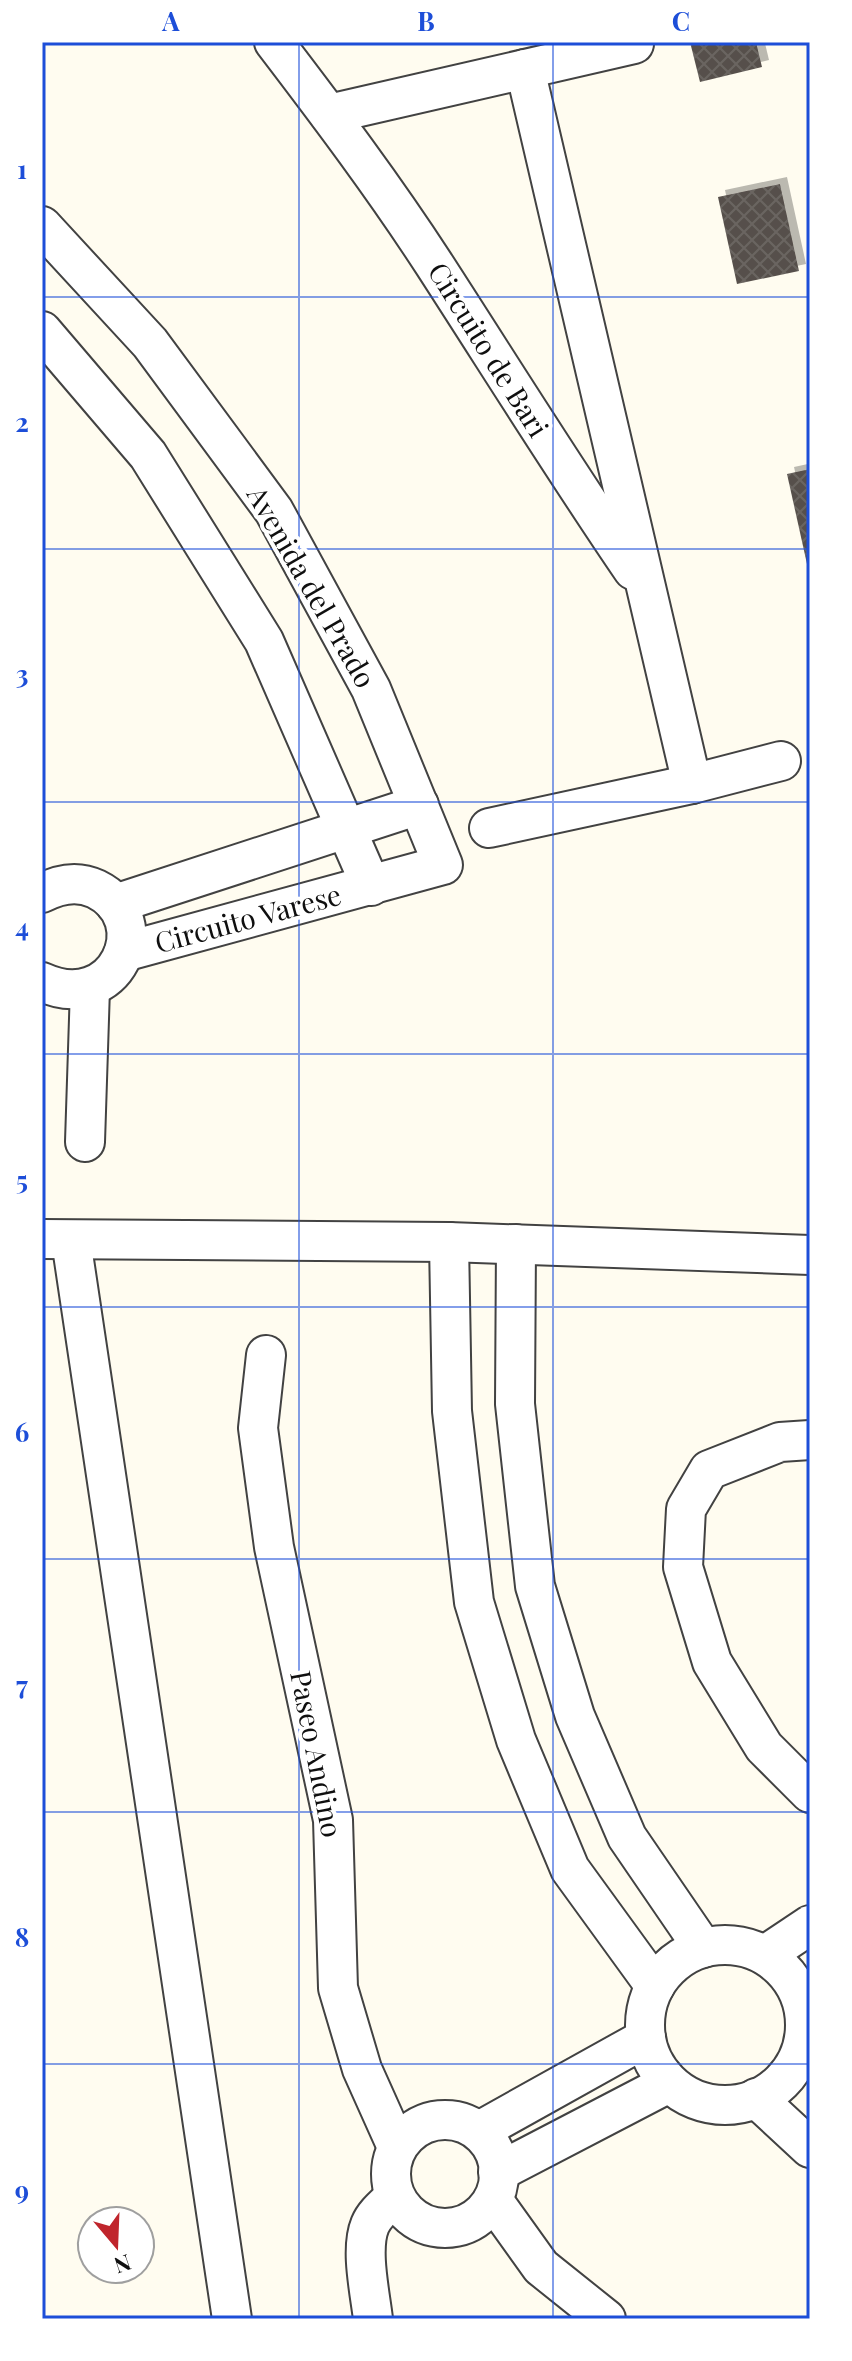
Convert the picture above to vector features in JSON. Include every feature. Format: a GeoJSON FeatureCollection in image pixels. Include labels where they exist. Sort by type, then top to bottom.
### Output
{"type":"FeatureCollection","features":[{"type":"Feature","properties":{"kind":"street","name":"Circuito de Bari"},"geometry":{"type":"LineString","coordinates":[[274,42],[329,114],[432,261],[564,470],[646,588]]}},
{"type":"Feature","properties":{"kind":"street"},"geometry":{"type":"LineString","coordinates":[[329,114],[634,44]]}},
{"type":"Feature","properties":{"kind":"street","name":"Circuito de Bari"},"geometry":{"type":"LineString","coordinates":[[525,69],[692,784]]}},
{"type":"Feature","properties":{"kind":"street","name":"Avenida del Prado"},"geometry":{"type":"LineString","coordinates":[[42,226],[150,343],[274,511],[371,689],[443,865]]}},
{"type":"Feature","properties":{"kind":"street"},"geometry":{"type":"LineString","coordinates":[[42,331],[148,455],[264,641],[371,886]]}},
{"type":"Feature","properties":{"kind":"street"},"geometry":{"type":"LineString","coordinates":[[489,828],[692,784],[781,761]]}},
{"type":"Feature","properties":{"kind":"street","name":"Circuito Varese"},"geometry":{"type":"LineString","coordinates":[[90,988],[105,980],[117,967],[124,952],[126,935],[123,919],[115,904],[419,805]]}},
{"type":"Feature","properties":{"kind":"street","name":"Circuito Varese"},"geometry":{"type":"LineString","coordinates":[[124,952],[443,865]]}},
{"type":"Feature","properties":{"kind":"street"},"geometry":{"type":"LineString","coordinates":[[46,880],[88,885],[104,893],[115,904]]}},
{"type":"Feature","properties":{"kind":"street"},"geometry":{"type":"LineString","coordinates":[[42,982],[73,991],[90,988],[85,1142]]}},
{"type":"Feature","properties":{"kind":"street"},"geometry":{"type":"LineString","coordinates":[[232,2319],[56,1240],[449,1242],[810,1255]]}},
{"type":"Feature","properties":{"kind":"street"},"geometry":{"type":"LineString","coordinates":[[449,1242],[452,1411],[474,1602],[516,1740],[570,1869],[655,1986]]}},
{"type":"Feature","properties":{"kind":"street"},"geometry":{"type":"LineString","coordinates":[[516,1244],[515,1404],[535,1586],[575,1716],[627,1837],[703,1948]]}},
{"type":"Feature","properties":{"kind":"street","name":"Paseo Andino"},"geometry":{"type":"LineString","coordinates":[[266,1355],[258,1428],[274,1547],[333,1820],[338,1988],[362,2069],[397,2147],[391,2171],[395,2196]]}},
{"type":"Feature","properties":{"kind":"street"},"geometry":{"type":"LineString","coordinates":[[806,1781],[764,1747],[712,1662],[683,1567],[686,1509],[709,1470],[780,1442],[810,1440]]}},
{"type":"Feature","properties":{"kind":"street"},"geometry":{"type":"LineString","coordinates":[[765,1955],[810,1925]]}},
{"type":"Feature","properties":{"kind":"street"},"geometry":{"type":"LineString","coordinates":[[724,1945],[745,1947],[765,1955],[788,1975],[806,1998],[803,2070],[756,2098],[727,2105],[705,2103],[686,2096],[669,2083],[656,2067],[646,2038],[647,2006],[655,1986],[667,1969],[684,1956],[703,1948],[724,1945]]}},
{"type":"Feature","properties":{"kind":"street"},"geometry":{"type":"LineString","coordinates":[[479,2131],[646,2038]]}},
{"type":"Feature","properties":{"kind":"street"},"geometry":{"type":"LineString","coordinates":[[495,2186],[669,2083]]}},
{"type":"Feature","properties":{"kind":"street"},"geometry":{"type":"LineString","coordinates":[[756,2098],[810,2148]]}},
{"type":"Feature","properties":{"kind":"street"},"geometry":{"type":"LineString","coordinates":[[373,2319],[367,2265],[369,2227],[376,2215],[395,2196],[404,2210],[417,2220],[433,2227],[450,2227],[466,2223],[481,2214],[495,2186],[498,2163],[491,2146],[479,2131],[463,2122],[444,2119],[425,2123],[409,2132],[397,2147]]}},
{"type":"Feature","properties":{"kind":"street"},"geometry":{"type":"LineString","coordinates":[[495,2186],[541,2267],[606,2319]]}},
{"type":"Feature","properties":{"kind":"building"},"geometry":{"type":"Polygon","coordinates":[[[690,42],[756,42],[762,67],[700,82],[690,42]]]}},
{"type":"Feature","properties":{"kind":"building"},"geometry":{"type":"Polygon","coordinates":[[[780,184],[799,271],[737,284],[718,197],[780,184]]]}},
{"type":"Feature","properties":{"kind":"building"},"geometry":{"type":"Polygon","coordinates":[[[810,469],[810,573],[809,573],[787,474],[810,469]]]}}]}
